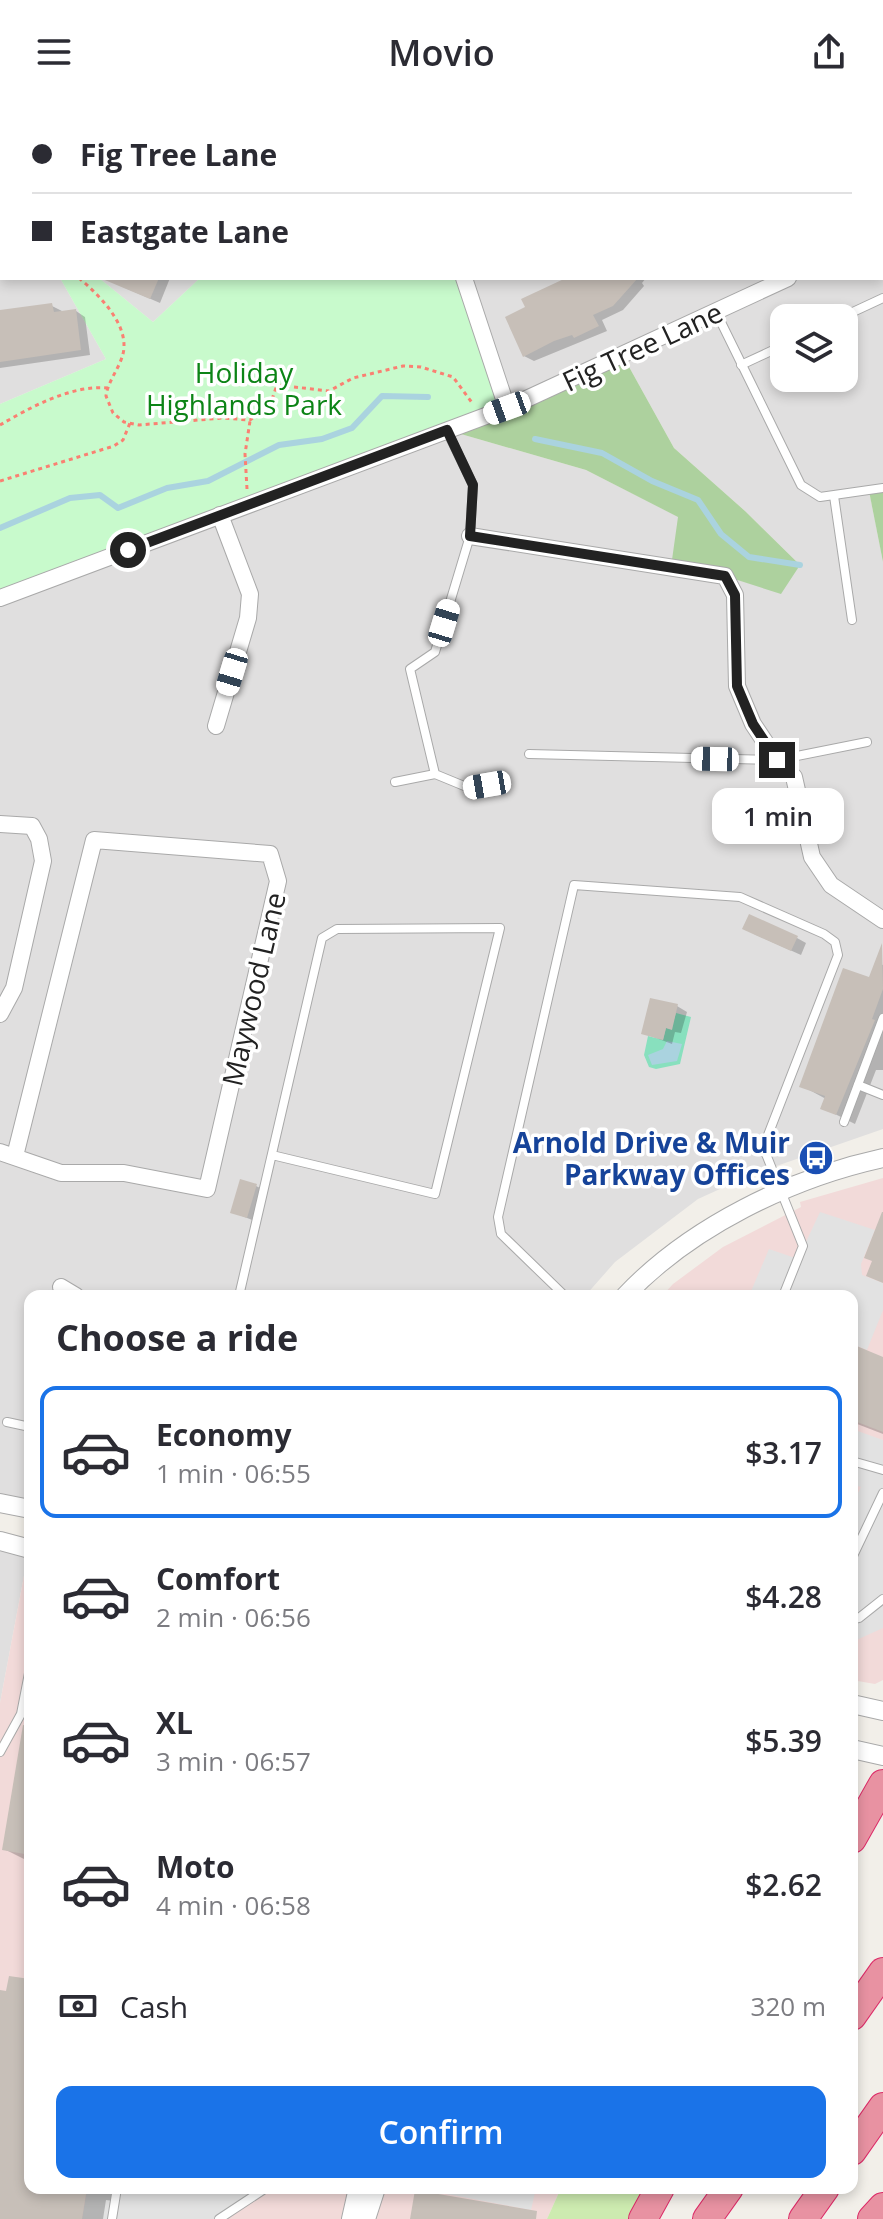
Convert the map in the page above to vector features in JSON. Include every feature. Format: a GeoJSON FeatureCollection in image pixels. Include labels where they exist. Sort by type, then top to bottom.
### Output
{"type":"FeatureCollection","features":[{"type":"Feature","properties":{"kind":"highway"},"geometry":{"type":"LineString","coordinates":[[858,1828],[883,1784]]}},
{"type":"Feature","properties":{"kind":"highway"},"geometry":{"type":"LineString","coordinates":[[858,2007],[883,1972]]}},
{"type":"Feature","properties":{"kind":"highway"},"geometry":{"type":"LineString","coordinates":[[858,2142],[883,2107]]}},
{"type":"Feature","properties":{"kind":"highway"},"geometry":{"type":"LineString","coordinates":[[643,2219],[657,2194]]}},
{"type":"Feature","properties":{"kind":"highway"},"geometry":{"type":"LineString","coordinates":[[707,2219],[725,2194]]}},
{"type":"Feature","properties":{"kind":"highway"},"geometry":{"type":"LineString","coordinates":[[803,2219],[821,2194]]}},
{"type":"Feature","properties":{"kind":"highway"},"geometry":{"type":"LineString","coordinates":[[872,2219],[883,2207]]}},
{"type":"Feature","properties":{"kind":"street"},"geometry":{"type":"LineString","coordinates":[[466,280],[507,408]]}},
{"type":"Feature","properties":{"kind":"street","name":"Fig Tree Lane"},"geometry":{"type":"LineString","coordinates":[[0,598],[507,408],[784,280]]}},
{"type":"Feature","properties":{"kind":"street"},"geometry":{"type":"LineString","coordinates":[[216,726],[248,618],[250,594],[220,515]]}},
{"type":"Feature","properties":{"kind":"street"},"geometry":{"type":"LineString","coordinates":[[470,536],[725,576],[735,595],[737,686],[753,724],[777,760],[794,777],[812,857],[831,885],[883,920]]}},
{"type":"Feature","properties":{"kind":"street"},"geometry":{"type":"LineString","coordinates":[[0,824],[32,826],[39,839],[43,861],[14,988],[0,1014]]}},
{"type":"Feature","properties":{"kind":"street","name":"Maywood Lane"},"geometry":{"type":"LineString","coordinates":[[94,840],[270,854],[278,881],[207,1189],[124,1173],[61,1173],[8,1154],[94,840]]}},
{"type":"Feature","properties":{"kind":"street"},"geometry":{"type":"LineString","coordinates":[[632,1290],[663,1262],[737,1213],[781,1191],[847,1167],[883,1158]]}},
{"type":"Feature","properties":{"kind":"street"},"geometry":{"type":"LineString","coordinates":[[61,1287],[66,1290]]}},
{"type":"Feature","properties":{"kind":"street"},"geometry":{"type":"LineString","coordinates":[[0,1503],[24,1508]]}},
{"type":"Feature","properties":{"kind":"street"},"geometry":{"type":"LineString","coordinates":[[0,1541],[24,1547]]}},
{"type":"Feature","properties":{"kind":"street"},"geometry":{"type":"LineString","coordinates":[[858,1705],[883,1711]]}},
{"type":"Feature","properties":{"kind":"street"},"geometry":{"type":"LineString","coordinates":[[858,1750],[883,1756]]}},
{"type":"Feature","properties":{"kind":"street"},"geometry":{"type":"LineString","coordinates":[[351,2219],[357,2194]]}},
{"type":"Feature","properties":{"kind":"street"},"geometry":{"type":"LineString","coordinates":[[366,2219],[374,2194]]}},
{"type":"Feature","properties":{"kind":"lane"},"geometry":{"type":"LineString","coordinates":[[858,310],[883,298]]}},
{"type":"Feature","properties":{"kind":"lane"},"geometry":{"type":"LineString","coordinates":[[716,312],[801,485],[820,497],[883,488]]}},
{"type":"Feature","properties":{"kind":"lane"},"geometry":{"type":"LineString","coordinates":[[741,365],[770,352]]}},
{"type":"Feature","properties":{"kind":"lane"},"geometry":{"type":"LineString","coordinates":[[435,774],[410,669],[435,652],[470,536],[473,485],[447,430]]}},
{"type":"Feature","properties":{"kind":"lane"},"geometry":{"type":"LineString","coordinates":[[834,496],[852,620]]}},
{"type":"Feature","properties":{"kind":"lane"},"geometry":{"type":"LineString","coordinates":[[529,754],[777,760],[867,742]]}},
{"type":"Feature","properties":{"kind":"lane"},"geometry":{"type":"LineString","coordinates":[[395,782],[435,774],[469,788],[504,781]]}},
{"type":"Feature","properties":{"kind":"lane"},"geometry":{"type":"LineString","coordinates":[[559,1290],[501,1234],[498,1217],[574,885],[740,897],[824,934],[835,942],[838,955],[768,1135],[766,1154],[803,1246],[785,1290]]}},
{"type":"Feature","properties":{"kind":"lane"},"geometry":{"type":"LineString","coordinates":[[240,1290],[322,938],[337,929],[500,928],[435,1194],[272,1155]]}},
{"type":"Feature","properties":{"kind":"lane"},"geometry":{"type":"LineString","coordinates":[[844,1122],[883,1018]]}},
{"type":"Feature","properties":{"kind":"lane"},"geometry":{"type":"LineString","coordinates":[[858,1085],[883,1095]]}},
{"type":"Feature","properties":{"kind":"lane"},"geometry":{"type":"LineString","coordinates":[[7,1422],[24,1426]]}},
{"type":"Feature","properties":{"kind":"lane"},"geometry":{"type":"LineString","coordinates":[[858,1463],[883,1470]]}},
{"type":"Feature","properties":{"kind":"lane"},"geometry":{"type":"LineString","coordinates":[[858,1545],[883,1493]]}},
{"type":"Feature","properties":{"kind":"lane"},"geometry":{"type":"LineString","coordinates":[[858,1618],[883,1599]]}},
{"type":"Feature","properties":{"kind":"lane"},"geometry":{"type":"LineString","coordinates":[[0,1752],[21,1714],[24,1699]]}},
{"type":"Feature","properties":{"kind":"lane"},"geometry":{"type":"LineString","coordinates":[[112,2219],[116,2194]]}},
{"type":"Feature","properties":{"kind":"lane"},"geometry":{"type":"LineString","coordinates":[[219,2219],[257,2194]]}},
{"type":"Feature","properties":{"kind":"path"},"geometry":{"type":"LineString","coordinates":[[81,280],[116,318],[122,334],[124,352],[107,388],[108,405],[124,422],[139,425],[222,418],[250,420],[270,405],[277,385],[329,391],[353,378],[403,366],[421,367],[453,377],[482,417]]}},
{"type":"Feature","properties":{"kind":"path"},"geometry":{"type":"LineString","coordinates":[[0,425],[20,413],[69,393],[92,387],[107,388]]}},
{"type":"Feature","properties":{"kind":"path"},"geometry":{"type":"LineString","coordinates":[[245,468],[250,420]]}},
{"type":"Feature","properties":{"kind":"path"},"geometry":{"type":"LineString","coordinates":[[0,481],[114,446],[123,440],[130,423]]}},
{"type":"Feature","properties":{"kind":"shaded area"},"geometry":{"type":"Polygon","coordinates":[[[0,280],[61,280],[106,359],[0,404],[0,280]]]}},
{"type":"Feature","properties":{"kind":"shaded area"},"geometry":{"type":"Polygon","coordinates":[[[101,280],[198,280],[153,322],[101,280]]]}},
{"type":"Feature","properties":{"kind":"shaded area"},"geometry":{"type":"Polygon","coordinates":[[[465,280],[883,280],[883,487],[869,490],[883,562],[883,1129],[753,1174],[698,1199],[615,1262],[590,1290],[24,1290],[24,1508],[0,1503],[0,598],[447,430],[586,470],[679,517],[800,565],[674,448],[623,356],[507,408],[465,280]]]}},
{"type":"Feature","properties":{"kind":"shaded area"},"geometry":{"type":"Polygon","coordinates":[[[883,1178],[883,1680],[875,1684],[858,1681],[858,1290],[668,1290],[723,1247],[801,1207],[800,1202],[883,1178]]]}},
{"type":"Feature","properties":{"kind":"shaded area"},"geometry":{"type":"Polygon","coordinates":[[[820,1212],[875,1230],[861,1264],[862,1275],[883,1283],[883,1310],[867,1350],[858,1346],[858,1290],[752,1290],[769,1249],[798,1259],[820,1212]]]}},
{"type":"Feature","properties":{"kind":"shaded area"},"geometry":{"type":"Polygon","coordinates":[[[858,1431],[883,1440],[883,1628],[858,1639],[858,1493],[861,1487],[858,1486],[858,1431]]]}},
{"type":"Feature","properties":{"kind":"shaded area"},"geometry":{"type":"Polygon","coordinates":[[[0,1541],[24,1548],[24,1576],[0,1703],[0,1541]]]}},
{"type":"Feature","properties":{"kind":"shaded area"},"geometry":{"type":"Polygon","coordinates":[[[24,1576],[24,2194],[357,2194],[351,2219],[0,2219],[0,1703],[24,1576]]]}},
{"type":"Feature","properties":{"kind":"shaded area"},"geometry":{"type":"Polygon","coordinates":[[[86,2194],[257,2194],[222,2219],[82,2219],[86,2194]]]}},
{"type":"Feature","properties":{"kind":"shaded area"},"geometry":{"type":"Polygon","coordinates":[[[374,2194],[558,2194],[547,2219],[367,2219],[374,2194]]]}},
{"type":"Feature","properties":{"kind":"shaded area"},"geometry":{"type":"Polygon","coordinates":[[[447,2194],[535,2194],[531,2210],[447,2194]]]}},
{"type":"Feature","properties":{"kind":"green space","name":"Holiday Highlands Park"},"geometry":{"type":"Polygon","coordinates":[[[61,280],[101,280],[153,322],[198,280],[465,280],[507,408],[0,598],[0,404],[106,359],[61,280]]]}},
{"type":"Feature","properties":{"kind":"green space"},"geometry":{"type":"Polygon","coordinates":[[[623,356],[674,448],[800,565],[781,594],[725,576],[671,567],[678,517],[586,470],[447,430],[507,408],[623,356]]]}},
{"type":"Feature","properties":{"kind":"green space"},"geometry":{"type":"Polygon","coordinates":[[[883,488],[883,562],[869,491],[883,488]]]}},
{"type":"Feature","properties":{"kind":"green space"},"geometry":{"type":"Polygon","coordinates":[[[676,1013],[691,1017],[680,1064],[656,1069],[649,1067],[644,1055],[648,1036],[663,1040],[666,1028],[671,1029],[676,1013]]]}},
{"type":"Feature","properties":{"kind":"green space"},"geometry":{"type":"Polygon","coordinates":[[[558,2194],[657,2194],[643,2219],[547,2219],[558,2194]]]}},
{"type":"Feature","properties":{"kind":"water"},"geometry":{"type":"Polygon","coordinates":[[[667,1041],[682,1044],[677,1061],[652,1065],[648,1055],[663,1049],[667,1041]]]}},
{"type":"Feature","properties":{"kind":"building"},"geometry":{"type":"Polygon","coordinates":[[[105,280],[158,280],[150,299],[105,280]]]}},
{"type":"Feature","properties":{"kind":"building"},"geometry":{"type":"Polygon","coordinates":[[[562,280],[636,280],[613,306],[593,315],[599,326],[574,338],[572,335],[554,341],[523,357],[505,317],[525,307],[521,299],[562,280]]]}},
{"type":"Feature","properties":{"kind":"building"},"geometry":{"type":"Polygon","coordinates":[[[52,303],[54,312],[76,309],[81,350],[0,362],[0,310],[52,303]]]}},
{"type":"Feature","properties":{"kind":"building"},"geometry":{"type":"Polygon","coordinates":[[[749,914],[798,936],[791,951],[742,929],[749,914]]]}},
{"type":"Feature","properties":{"kind":"building"},"geometry":{"type":"Polygon","coordinates":[[[882,943],[883,989],[872,1019],[875,1020],[836,1115],[820,1109],[825,1096],[799,1087],[843,968],[869,977],[882,943]]]}},
{"type":"Feature","properties":{"kind":"building"},"geometry":{"type":"Polygon","coordinates":[[[650,998],[678,1004],[672,1030],[666,1028],[663,1040],[641,1034],[650,998]]]}},
{"type":"Feature","properties":{"kind":"building"},"geometry":{"type":"Polygon","coordinates":[[[240,1179],[257,1184],[247,1218],[230,1213],[240,1179]]]}},
{"type":"Feature","properties":{"kind":"building"},"geometry":{"type":"Polygon","coordinates":[[[882,1212],[883,1283],[866,1276],[872,1261],[864,1258],[882,1212]]]}},
{"type":"Feature","properties":{"kind":"building"},"geometry":{"type":"Polygon","coordinates":[[[858,1347],[883,1357],[883,1432],[858,1422],[858,1347]]]}},
{"type":"Feature","properties":{"kind":"building"},"geometry":{"type":"Polygon","coordinates":[[[23,1725],[24,1725],[24,1854],[2,1850],[23,1725]]]}},
{"type":"Feature","properties":{"kind":"building"},"geometry":{"type":"Polygon","coordinates":[[[9,1976],[24,1978],[24,2194],[86,2194],[82,2219],[0,2219],[0,1990],[6,1991],[9,1976]]]}},
{"type":"Feature","properties":{"kind":"building"},"geometry":{"type":"Polygon","coordinates":[[[414,2194],[438,2194],[537,2211],[536,2219],[410,2219],[414,2194]]]}},
{"type":"Feature","properties":{"kind":"waterway"},"geometry":{"type":"LineString","coordinates":[[0,528],[70,498],[100,495],[118,508],[167,488],[208,481],[279,445],[322,439],[352,428],[382,396],[428,397]]}},
{"type":"Feature","properties":{"kind":"waterway"},"geometry":{"type":"LineString","coordinates":[[535,439],[602,453],[652,481],[698,500],[721,534],[749,557],[800,565]]}},
{"type":"Feature","properties":{"kind":"place","name":"Arnold Drive & Muir Parkway Offices"},"geometry":{"type":"Point","coordinates":[816,1158]}},
{"type":"Feature","properties":{"kind":"route"},"geometry":{"type":"LineString","coordinates":[[128,550],[447,430],[473,485],[470,536],[725,576],[735,595],[737,686],[753,724],[777,760]]}}]}
